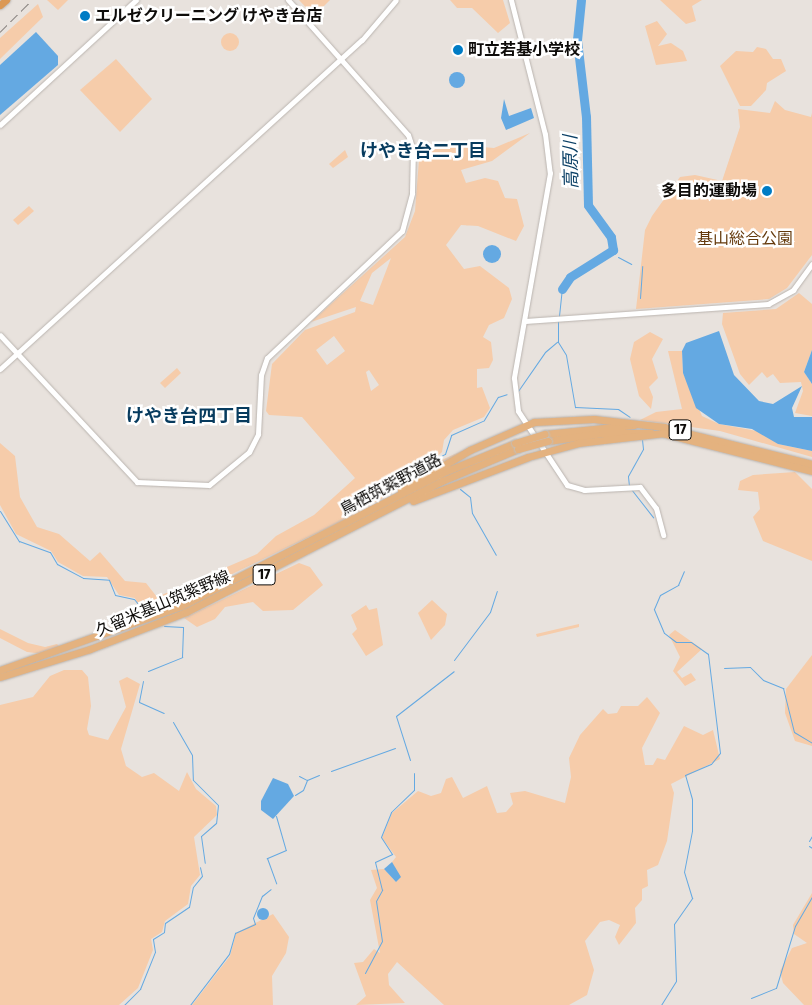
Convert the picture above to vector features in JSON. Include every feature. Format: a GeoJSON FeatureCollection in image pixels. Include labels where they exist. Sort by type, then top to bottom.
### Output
{"type":"FeatureCollection","features":[{"type":"Feature","properties":{"kind":"highway"},"geometry":{"type":"LineString","coordinates":[[0,5],[6,0]]}},
{"type":"Feature","properties":{"kind":"main road"},"geometry":{"type":"LineString","coordinates":[[372,509],[433,471],[526,424],[594,418],[665,430]]}},
{"type":"Feature","properties":{"kind":"main road","name":"鳥栖筑紫野道路"},"geometry":{"type":"LineString","coordinates":[[0,670],[155,618],[372,509],[516,446],[546,437],[624,425],[665,430],[812,464]]}},
{"type":"Feature","properties":{"kind":"main road"},"geometry":{"type":"LineString","coordinates":[[376,517],[481,473],[543,453],[578,443],[665,430]]}},
{"type":"Feature","properties":{"kind":"main road","name":"17"},"geometry":{"type":"LineString","coordinates":[[665,430],[812,471]]}},
{"type":"Feature","properties":{"kind":"main road","name":"久留米基山筑紫野線"},"geometry":{"type":"LineString","coordinates":[[0,677],[90,649],[186,612],[376,517],[442,481],[516,446]]}},
{"type":"Feature","properties":{"kind":"street"},"geometry":{"type":"LineString","coordinates":[[0,125],[136,0]]}},
{"type":"Feature","properties":{"kind":"street"},"geometry":{"type":"LineString","coordinates":[[0,335],[130,477],[144,484],[199,487],[219,479],[256,439],[260,375],[272,350],[392,240],[408,218],[412,143],[341,58],[288,0]]}},
{"type":"Feature","properties":{"kind":"street"},"geometry":{"type":"LineString","coordinates":[[0,369],[341,58],[396,0]]}},
{"type":"Feature","properties":{"kind":"street"},"geometry":{"type":"LineString","coordinates":[[511,0],[545,134],[550,172],[514,378],[514,395],[526,424],[562,481],[576,489],[628,485],[640,487],[650,498],[663,535]]}},
{"type":"Feature","properties":{"kind":"street"},"geometry":{"type":"LineString","coordinates":[[524,321],[768,304],[793,290],[812,264]]}},
{"type":"Feature","properties":{"kind":"green space"},"geometry":{"type":"Polygon","coordinates":[[[47,0],[68,0],[58,10],[47,0]]]}},
{"type":"Feature","properties":{"kind":"green space"},"geometry":{"type":"Polygon","coordinates":[[[299,0],[330,0],[314,16],[299,0]]]}},
{"type":"Feature","properties":{"kind":"green space"},"geometry":{"type":"Polygon","coordinates":[[[450,0],[503,0],[510,23],[498,33],[472,8],[457,8],[450,0]]]}},
{"type":"Feature","properties":{"kind":"green space"},"geometry":{"type":"Polygon","coordinates":[[[660,0],[702,0],[692,6],[696,21],[686,24],[660,0]]]}},
{"type":"Feature","properties":{"kind":"green space"},"geometry":{"type":"Polygon","coordinates":[[[38,4],[43,17],[0,59],[0,38],[38,4]]]}},
{"type":"Feature","properties":{"kind":"green space"},"geometry":{"type":"Polygon","coordinates":[[[657,21],[667,34],[658,46],[671,43],[683,51],[687,61],[656,65],[645,26],[657,21]]]}},
{"type":"Feature","properties":{"kind":"green space"},"geometry":{"type":"Polygon","coordinates":[[[230,33],[236,36],[239,42],[236,48],[230,51],[224,48],[221,42],[224,36],[230,33]]]}},
{"type":"Feature","properties":{"kind":"green space"},"geometry":{"type":"Polygon","coordinates":[[[757,47],[766,49],[773,59],[781,59],[786,71],[767,83],[766,90],[751,106],[740,106],[720,66],[736,51],[753,52],[757,47]]]}},
{"type":"Feature","properties":{"kind":"green space"},"geometry":{"type":"Polygon","coordinates":[[[116,59],[152,99],[120,132],[80,90],[116,59]]]}},
{"type":"Feature","properties":{"kind":"green space","name":"基山総合公園"},"geometry":{"type":"Polygon","coordinates":[[[775,101],[785,110],[811,117],[812,113],[812,255],[787,288],[769,299],[636,309],[645,230],[652,216],[680,177],[695,175],[722,181],[740,127],[738,109],[770,113],[775,101]]]}},
{"type":"Feature","properties":{"kind":"green space"},"geometry":{"type":"Polygon","coordinates":[[[530,133],[492,161],[461,170],[466,183],[485,178],[498,181],[505,198],[517,199],[524,226],[516,241],[478,226],[461,225],[446,245],[464,269],[480,266],[509,288],[512,299],[504,318],[489,325],[483,337],[491,342],[493,360],[489,368],[477,369],[477,388],[482,387],[490,408],[484,417],[453,430],[444,440],[442,452],[426,467],[484,441],[344,520],[143,617],[135,598],[119,595],[107,577],[83,576],[58,562],[51,551],[16,534],[0,505],[0,443],[15,456],[20,497],[37,527],[59,534],[90,561],[100,552],[125,581],[146,583],[157,597],[257,554],[276,536],[314,515],[355,478],[302,417],[269,415],[266,411],[272,364],[305,330],[355,312],[356,307],[311,322],[405,237],[415,211],[420,147],[435,143],[494,148],[530,133]],[[391,258],[372,273],[360,301],[373,305],[391,258]],[[334,336],[316,350],[327,365],[345,351],[334,336]],[[369,370],[366,372],[371,391],[379,385],[369,370]]]}},
{"type":"Feature","properties":{"kind":"green space"},"geometry":{"type":"Polygon","coordinates":[[[345,150],[348,157],[333,168],[329,164],[345,150]]]}},
{"type":"Feature","properties":{"kind":"green space"},"geometry":{"type":"Polygon","coordinates":[[[29,206],[34,211],[18,225],[13,220],[29,206]]]}},
{"type":"Feature","properties":{"kind":"green space","name":"基山総合公園"},"geometry":{"type":"Polygon","coordinates":[[[799,293],[812,304],[812,350],[804,372],[812,384],[812,416],[795,413],[803,391],[801,382],[780,383],[773,374],[767,378],[762,372],[749,385],[740,374],[722,324],[723,313],[776,309],[799,293]]]}},
{"type":"Feature","properties":{"kind":"green space"},"geometry":{"type":"Polygon","coordinates":[[[650,332],[663,339],[652,359],[658,378],[649,387],[653,397],[651,409],[639,396],[630,359],[634,342],[650,332]]]}},
{"type":"Feature","properties":{"kind":"green space"},"geometry":{"type":"Polygon","coordinates":[[[668,351],[682,351],[683,373],[702,416],[719,424],[762,432],[778,444],[812,451],[812,457],[720,431],[640,420],[656,412],[682,409],[668,351]]]}},
{"type":"Feature","properties":{"kind":"green space"},"geometry":{"type":"Polygon","coordinates":[[[177,368],[181,373],[165,388],[160,383],[177,368]]]}},
{"type":"Feature","properties":{"kind":"green space"},"geometry":{"type":"Polygon","coordinates":[[[795,472],[812,489],[812,561],[763,541],[753,517],[760,509],[758,492],[738,490],[740,481],[753,475],[795,472]]]}},
{"type":"Feature","properties":{"kind":"green space"},"geometry":{"type":"Polygon","coordinates":[[[299,563],[310,567],[323,585],[293,610],[263,611],[253,602],[225,607],[215,619],[197,627],[184,618],[299,563]]]}},
{"type":"Feature","properties":{"kind":"green space"},"geometry":{"type":"Polygon","coordinates":[[[432,600],[447,614],[445,625],[431,640],[418,613],[432,600]]]}},
{"type":"Feature","properties":{"kind":"green space"},"geometry":{"type":"Polygon","coordinates":[[[366,605],[369,610],[377,608],[383,645],[366,656],[352,634],[357,629],[351,615],[366,605]]]}},
{"type":"Feature","properties":{"kind":"green space"},"geometry":{"type":"Polygon","coordinates":[[[579,624],[579,627],[537,637],[536,634],[579,624]]]}},
{"type":"Feature","properties":{"kind":"green space"},"geometry":{"type":"Polygon","coordinates":[[[0,629],[28,643],[45,647],[57,644],[61,648],[44,654],[27,652],[0,638],[0,629]]]}},
{"type":"Feature","properties":{"kind":"green space"},"geometry":{"type":"Polygon","coordinates":[[[675,630],[702,649],[677,672],[682,678],[691,673],[696,680],[685,686],[673,671],[680,657],[669,635],[675,630]]]}},
{"type":"Feature","properties":{"kind":"green space"},"geometry":{"type":"Polygon","coordinates":[[[812,655],[812,746],[795,741],[785,713],[786,689],[812,655]]]}},
{"type":"Feature","properties":{"kind":"green space"},"geometry":{"type":"Polygon","coordinates":[[[64,670],[82,670],[88,677],[91,706],[87,729],[89,735],[108,740],[126,707],[119,681],[127,677],[140,684],[121,749],[126,766],[142,777],[154,773],[179,791],[187,772],[196,789],[216,806],[217,815],[194,837],[200,875],[191,886],[188,904],[165,921],[162,932],[151,939],[153,950],[138,988],[119,1005],[0,1005],[0,705],[33,697],[50,676],[64,670]]]}},
{"type":"Feature","properties":{"kind":"green space"},"geometry":{"type":"Polygon","coordinates":[[[647,697],[660,713],[642,748],[645,765],[653,765],[657,758],[665,760],[684,726],[703,735],[713,730],[720,759],[671,784],[674,793],[667,841],[658,865],[647,870],[648,886],[642,889],[642,900],[635,908],[636,923],[619,945],[615,937],[620,925],[609,920],[600,922],[585,941],[594,970],[587,995],[569,1005],[444,1005],[397,962],[388,974],[389,985],[405,1003],[356,1005],[366,996],[354,963],[363,962],[374,949],[380,953],[370,900],[377,888],[371,870],[384,869],[396,882],[392,862],[396,857],[382,838],[392,813],[418,791],[431,796],[441,793],[446,779],[452,777],[463,798],[487,786],[497,813],[506,812],[513,804],[510,793],[525,791],[565,803],[571,777],[569,758],[580,735],[603,709],[608,714],[617,713],[621,706],[638,706],[647,697]]]}},
{"type":"Feature","properties":{"kind":"green space"},"geometry":{"type":"Polygon","coordinates":[[[812,893],[812,1005],[804,1005],[783,983],[780,971],[792,948],[807,943],[794,934],[793,925],[812,893]]]}},
{"type":"Feature","properties":{"kind":"green space"},"geometry":{"type":"Polygon","coordinates":[[[273,914],[289,937],[286,953],[272,976],[273,1005],[192,1005],[230,956],[236,933],[273,914]]]}},
{"type":"Feature","properties":{"kind":"water"},"geometry":{"type":"Polygon","coordinates":[[[36,32],[58,56],[58,65],[0,115],[0,65],[36,32]]]}},
{"type":"Feature","properties":{"kind":"water"},"geometry":{"type":"Polygon","coordinates":[[[457,72],[465,80],[457,88],[449,80],[457,72]]]}},
{"type":"Feature","properties":{"kind":"water"},"geometry":{"type":"Polygon","coordinates":[[[504,99],[509,116],[531,108],[534,118],[506,130],[501,118],[504,99]]]}},
{"type":"Feature","properties":{"kind":"water"},"geometry":{"type":"Polygon","coordinates":[[[488,245],[496,245],[501,250],[499,261],[488,263],[483,258],[483,250],[488,245]]]}},
{"type":"Feature","properties":{"kind":"water"},"geometry":{"type":"Polygon","coordinates":[[[719,331],[734,375],[759,401],[773,404],[802,386],[792,408],[794,417],[812,417],[812,451],[778,444],[752,429],[719,424],[696,408],[683,373],[682,351],[686,343],[719,331]]]}},
{"type":"Feature","properties":{"kind":"water"},"geometry":{"type":"Polygon","coordinates":[[[812,350],[812,384],[804,372],[812,350]]]}},
{"type":"Feature","properties":{"kind":"water"},"geometry":{"type":"Polygon","coordinates":[[[273,778],[288,784],[294,796],[273,819],[261,810],[261,801],[273,778]]]}},
{"type":"Feature","properties":{"kind":"water"},"geometry":{"type":"Polygon","coordinates":[[[392,862],[401,877],[396,882],[384,869],[392,862]]]}},
{"type":"Feature","properties":{"kind":"water"},"geometry":{"type":"Polygon","coordinates":[[[261,908],[265,908],[269,914],[265,920],[261,920],[257,916],[257,912],[261,908]]]}},
{"type":"Feature","properties":{"kind":"waterway","name":"高原川"},"geometry":{"type":"LineString","coordinates":[[562,289],[570,277],[613,250],[611,237],[588,205],[586,117],[577,40],[581,0]]}},
{"type":"Feature","properties":{"kind":"waterway"},"geometry":{"type":"LineString","coordinates":[[618,257],[631,264]]}},
{"type":"Feature","properties":{"kind":"waterway"},"geometry":{"type":"LineString","coordinates":[[640,298],[642,266]]}},
{"type":"Feature","properties":{"kind":"waterway"},"geometry":{"type":"LineString","coordinates":[[559,316],[562,289]]}},
{"type":"Feature","properties":{"kind":"waterway"},"geometry":{"type":"LineString","coordinates":[[558,320],[558,342],[566,355],[575,407],[618,409],[630,417]]}},
{"type":"Feature","properties":{"kind":"waterway"},"geometry":{"type":"LineString","coordinates":[[518,391],[545,352],[557,342]]}},
{"type":"Feature","properties":{"kind":"waterway"},"geometry":{"type":"LineString","coordinates":[[437,458],[445,454],[451,435],[484,420],[498,397],[507,394]]}},
{"type":"Feature","properties":{"kind":"waterway"},"geometry":{"type":"LineString","coordinates":[[629,486],[628,476],[643,449],[642,440]]}},
{"type":"Feature","properties":{"kind":"waterway"},"geometry":{"type":"LineString","coordinates":[[460,489],[470,497],[472,513],[496,555]]}},
{"type":"Feature","properties":{"kind":"waterway"},"geometry":{"type":"LineString","coordinates":[[631,489],[653,517]]}},
{"type":"Feature","properties":{"kind":"waterway"},"geometry":{"type":"LineString","coordinates":[[0,511],[19,541],[50,552],[57,564],[83,578],[109,580],[115,595],[134,599],[146,614]]}},
{"type":"Feature","properties":{"kind":"waterway"},"geometry":{"type":"LineString","coordinates":[[661,1005],[676,981],[674,924],[692,898],[684,872],[692,831],[692,799],[685,775],[711,764],[720,753],[708,654],[691,642],[676,642],[664,633],[654,609],[660,595],[678,585],[684,571]]}},
{"type":"Feature","properties":{"kind":"waterway"},"geometry":{"type":"LineString","coordinates":[[454,660],[490,612],[497,591]]}},
{"type":"Feature","properties":{"kind":"waterway"},"geometry":{"type":"LineString","coordinates":[[148,671],[182,657],[183,627],[164,626]]}},
{"type":"Feature","properties":{"kind":"waterway"},"geometry":{"type":"LineString","coordinates":[[724,668],[750,667],[763,680],[783,688],[794,732],[812,743]]}},
{"type":"Feature","properties":{"kind":"waterway"},"geometry":{"type":"LineString","coordinates":[[410,760],[396,716],[454,671]]}},
{"type":"Feature","properties":{"kind":"waterway"},"geometry":{"type":"LineString","coordinates":[[143,681],[139,702],[164,713]]}},
{"type":"Feature","properties":{"kind":"waterway"},"geometry":{"type":"LineString","coordinates":[[173,722],[192,755],[193,780],[218,805],[216,823],[201,836],[205,863]]}},
{"type":"Feature","properties":{"kind":"waterway"},"geometry":{"type":"LineString","coordinates":[[331,771],[395,748]]}},
{"type":"Feature","properties":{"kind":"waterway"},"geometry":{"type":"LineString","coordinates":[[365,973],[382,941],[376,901],[382,890],[375,862],[392,854],[381,837],[391,812],[414,790],[414,773]]}},
{"type":"Feature","properties":{"kind":"waterway"},"geometry":{"type":"LineString","coordinates":[[299,776],[307,780],[319,775]]}},
{"type":"Feature","properties":{"kind":"waterway"},"geometry":{"type":"LineString","coordinates":[[295,795],[303,790],[307,780]]}},
{"type":"Feature","properties":{"kind":"waterway"},"geometry":{"type":"LineString","coordinates":[[276,816],[286,850],[267,858],[276,883]]}},
{"type":"Feature","properties":{"kind":"waterway"},"geometry":{"type":"LineString","coordinates":[[809,841],[812,836]]}},
{"type":"Feature","properties":{"kind":"waterway"},"geometry":{"type":"LineString","coordinates":[[124,1005],[140,989],[155,952],[153,939],[164,932],[165,923],[189,907],[193,887],[202,876],[200,867]]}},
{"type":"Feature","properties":{"kind":"waterway"},"geometry":{"type":"LineString","coordinates":[[190,1005],[229,954],[235,933],[255,924],[253,918],[262,896],[271,889]]}},
{"type":"Feature","properties":{"kind":"waterway"},"geometry":{"type":"LineString","coordinates":[[751,998],[776,988],[795,926],[812,897]]}},
{"type":"Feature","properties":{"kind":"railway"},"geometry":{"type":"LineString","coordinates":[[0,32],[32,0]]}},
{"type":"Feature","properties":{"kind":"place","name":"エルゼクリーニング けやき台店"},"geometry":{"type":"Point","coordinates":[85,16]}},
{"type":"Feature","properties":{"kind":"place","name":"町立若基小学校"},"geometry":{"type":"Point","coordinates":[458,50]}},
{"type":"Feature","properties":{"kind":"place","name":"多目的運動場"},"geometry":{"type":"Point","coordinates":[767,191]}},
{"type":"Feature","properties":{"kind":"district","name":"けやき台二丁目"},"geometry":{"type":"Point","coordinates":[423,151]}},
{"type":"Feature","properties":{"kind":"district","name":"けやき台四丁目"},"geometry":{"type":"Point","coordinates":[189,416]}}]}
